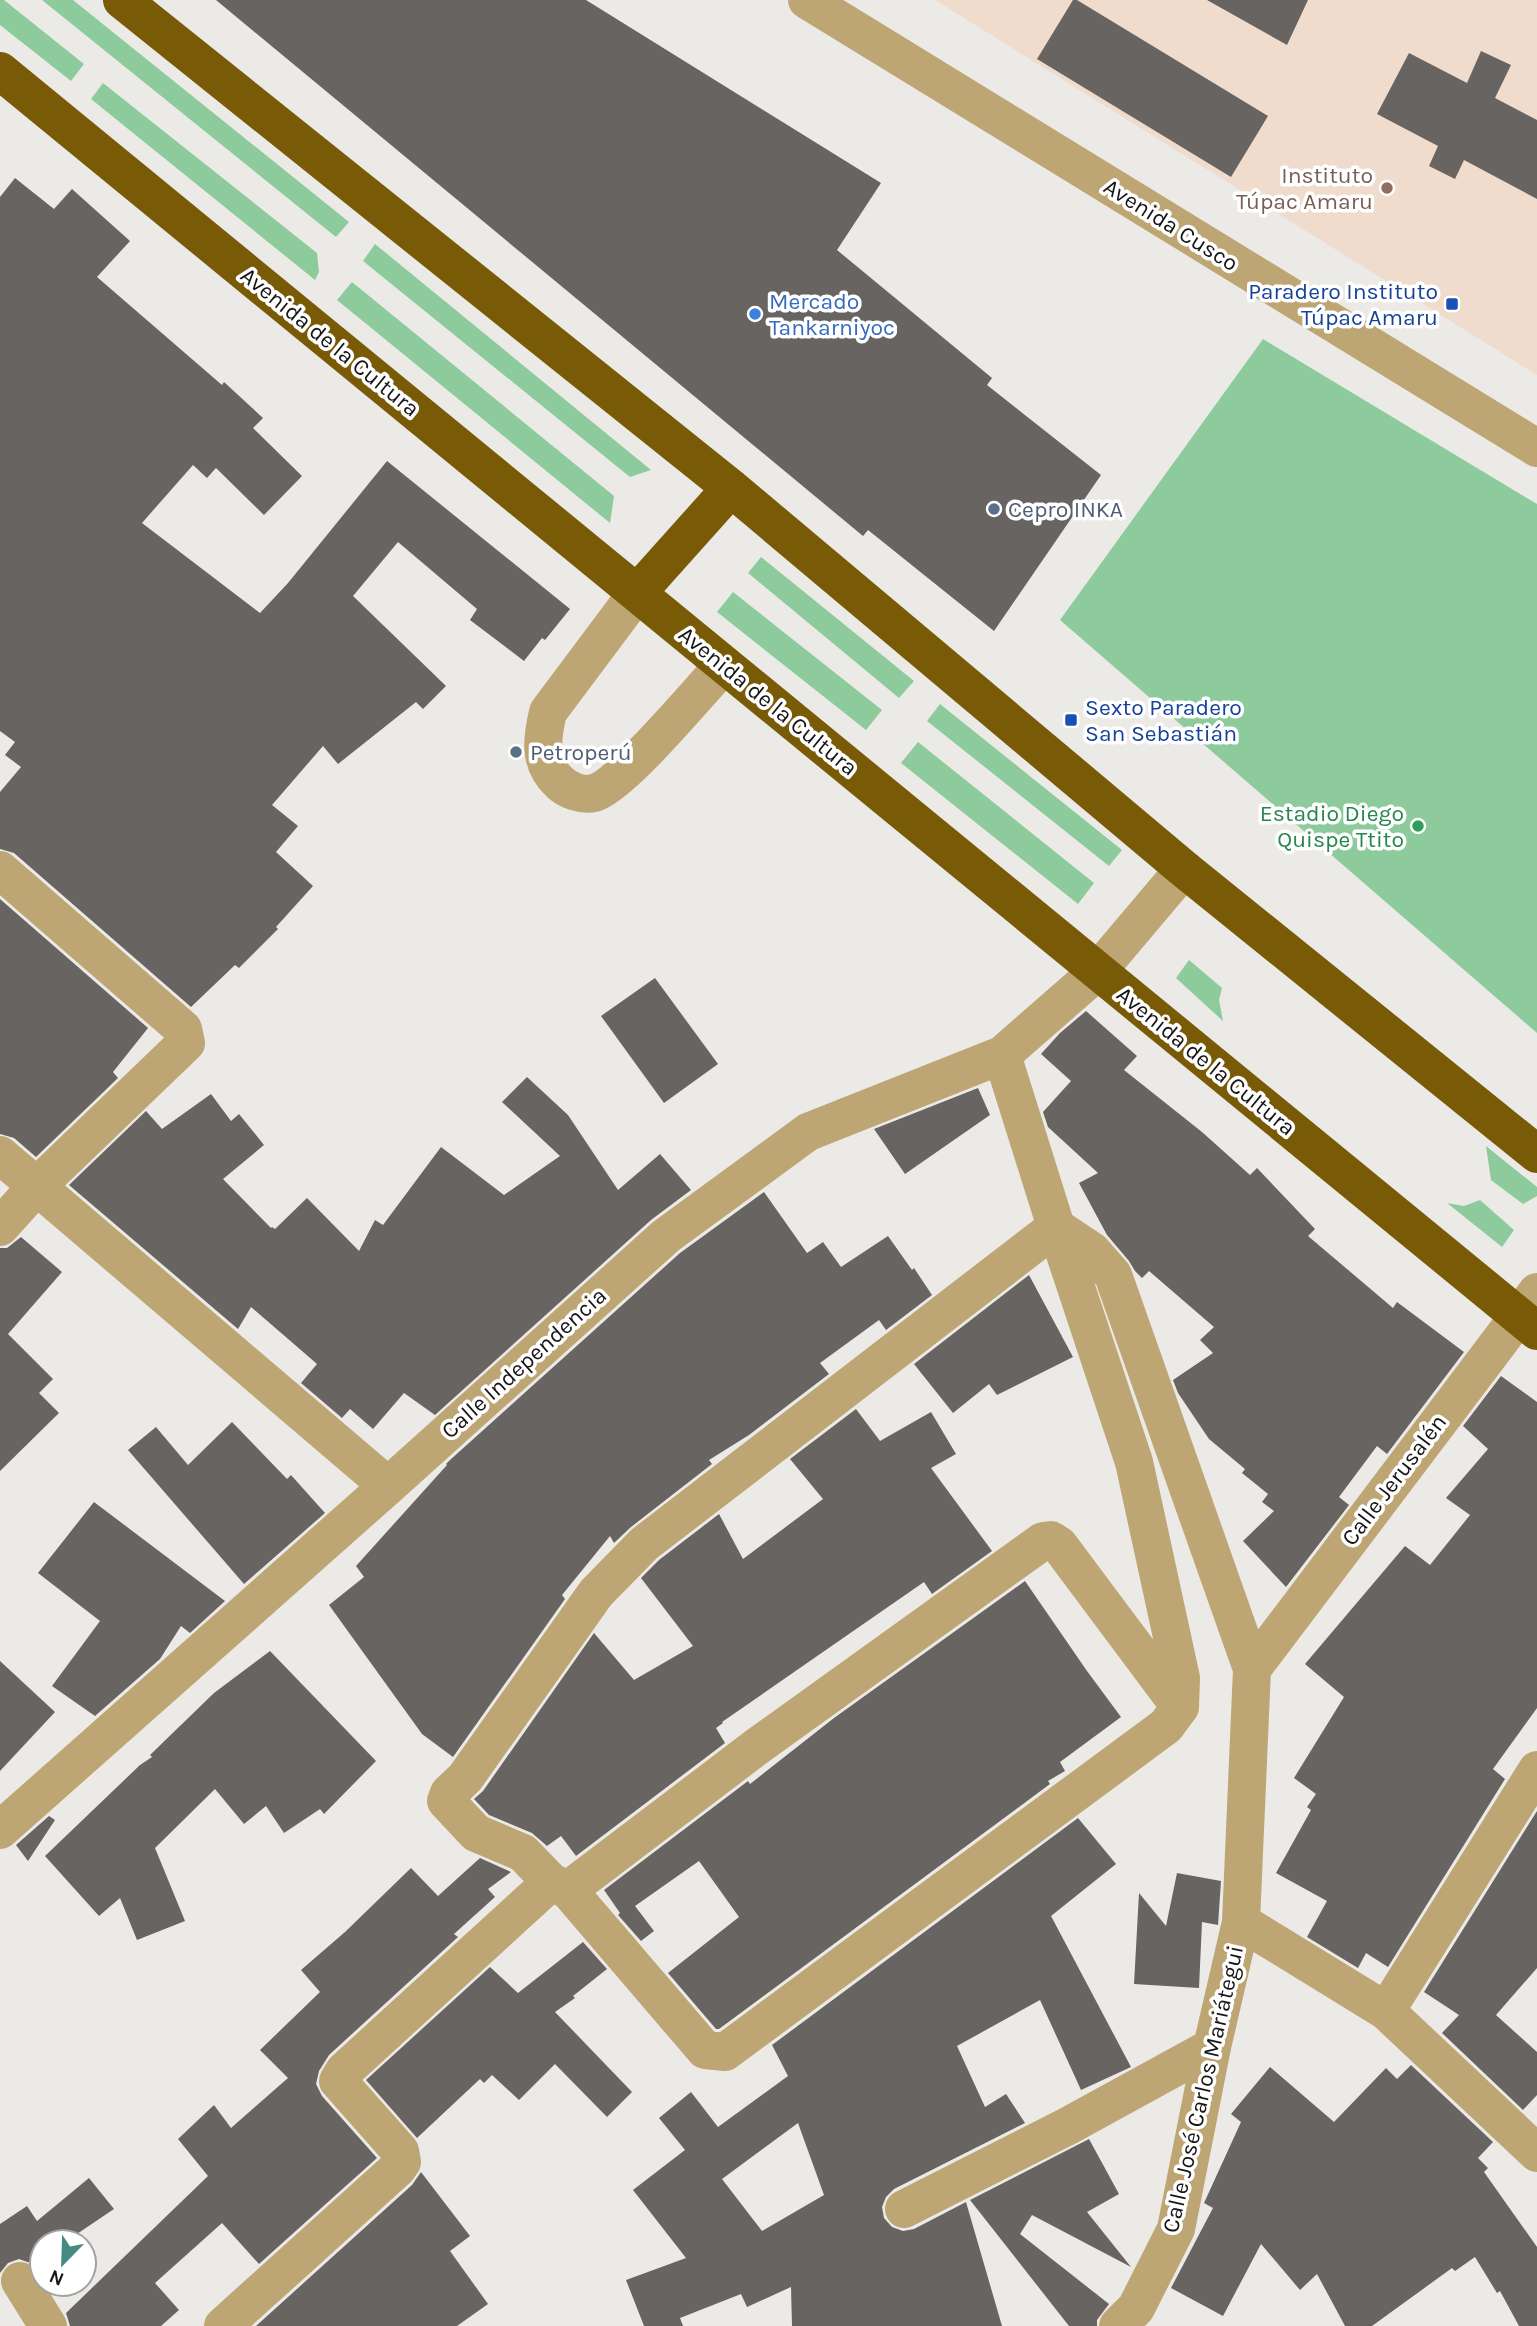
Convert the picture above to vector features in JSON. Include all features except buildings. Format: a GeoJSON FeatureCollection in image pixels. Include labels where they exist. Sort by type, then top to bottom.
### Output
{"type":"FeatureCollection","features":[{"type":"Feature","properties":{"kind":"highway"},"geometry":{"type":"LineString","coordinates":[[122,0],[730,488],[1184,869],[1537,1154]]}},
{"type":"Feature","properties":{"kind":"highway","name":"Avenida de la Cultura"},"geometry":{"type":"LineString","coordinates":[[0,71],[1097,972],[1531,1313]]}},
{"type":"Feature","properties":{"kind":"highway"},"geometry":{"type":"LineString","coordinates":[[637,593],[730,488]]}},
{"type":"Feature","properties":{"kind":"street","name":"Avenida Cusco"},"geometry":{"type":"LineString","coordinates":[[807,0],[1537,448]]}},
{"type":"Feature","properties":{"kind":"street"},"geometry":{"type":"LineString","coordinates":[[637,593],[548,712],[542,751],[545,765],[560,783],[575,792],[594,793],[621,775],[724,665]]}},
{"type":"Feature","properties":{"kind":"street","name":"Calle Independencia"},"geometry":{"type":"LineString","coordinates":[[0,1830],[666,1236],[808,1132],[1002,1055],[1097,972],[1184,869]]}},
{"type":"Feature","properties":{"kind":"street"},"geometry":{"type":"LineString","coordinates":[[0,870],[183,1029],[186,1043],[36,1187],[0,1227]]}},
{"type":"Feature","properties":{"kind":"street"},"geometry":{"type":"LineString","coordinates":[[1002,1055],[1134,1462],[1181,1678],[1180,1707],[1166,1726],[725,2052],[705,2050],[560,1886],[523,1853],[476,1833],[446,1801],[449,1793],[465,1778],[596,1593],[644,1544],[1056,1227]]}},
{"type":"Feature","properties":{"kind":"street"},"geometry":{"type":"LineString","coordinates":[[0,1155],[388,1486]]}},
{"type":"Feature","properties":{"kind":"street"},"geometry":{"type":"LineString","coordinates":[[1056,1227],[1092,1251],[1113,1275],[1252,1668]]}},
{"type":"Feature","properties":{"kind":"street","name":"Calle Jerusalén"},"geometry":{"type":"LineString","coordinates":[[1252,1668],[1531,1313]]}},
{"type":"Feature","properties":{"kind":"street"},"geometry":{"type":"LineString","coordinates":[[223,2326],[402,2162],[400,2151],[338,2081],[344,2071],[560,1886],[1043,1541],[1051,1540],[1059,1545],[1180,1707]]}},
{"type":"Feature","properties":{"kind":"street","name":"Calle José Carlos Mariátegui"},"geometry":{"type":"LineString","coordinates":[[1118,2326],[1136,2308],[1176,2229],[1212,2047],[1241,1922],[1252,1668]]}},
{"type":"Feature","properties":{"kind":"street"},"geometry":{"type":"LineString","coordinates":[[1386,2011],[1537,1770]]}},
{"type":"Feature","properties":{"kind":"street"},"geometry":{"type":"LineString","coordinates":[[1241,1922],[1386,2011],[1537,2153]]}},
{"type":"Feature","properties":{"kind":"street"},"geometry":{"type":"LineString","coordinates":[[904,2209],[1068,2126],[1212,2047]]}},
{"type":"Feature","properties":{"kind":"street"},"geometry":{"type":"LineString","coordinates":[[20,2281],[48,2326]]}},
{"type":"Feature","properties":{"kind":"shaded area","name":"Instituto Túpac Amaru"},"geometry":{"type":"Polygon","coordinates":[[[935,0],[1537,0],[1537,375],[935,0]]]}},
{"type":"Feature","properties":{"kind":"green space"},"geometry":{"type":"Polygon","coordinates":[[[0,0],[4,0],[84,64],[71,81],[0,25],[0,0]]]}},
{"type":"Feature","properties":{"kind":"green space"},"geometry":{"type":"Polygon","coordinates":[[[42,0],[73,0],[349,222],[336,237],[42,0]]]}},
{"type":"Feature","properties":{"kind":"green space"},"geometry":{"type":"Polygon","coordinates":[[[103,83],[317,253],[319,272],[315,280],[91,99],[103,83]]]}},
{"type":"Feature","properties":{"kind":"green space"},"geometry":{"type":"Polygon","coordinates":[[[375,244],[651,470],[630,477],[363,261],[375,244]]]}},
{"type":"Feature","properties":{"kind":"green space"},"geometry":{"type":"Polygon","coordinates":[[[352,282],[614,496],[610,523],[337,300],[352,282]]]}},
{"type":"Feature","properties":{"kind":"green space","name":"Estadio Diego Quispe Ttito"},"geometry":{"type":"Polygon","coordinates":[[[1263,339],[1537,504],[1537,1033],[1060,620],[1263,339]]]}},
{"type":"Feature","properties":{"kind":"green space"},"geometry":{"type":"Polygon","coordinates":[[[761,557],[914,681],[899,698],[748,573],[761,557]]]}},
{"type":"Feature","properties":{"kind":"green space"},"geometry":{"type":"Polygon","coordinates":[[[733,592],[882,710],[866,730],[717,612],[733,592]]]}},
{"type":"Feature","properties":{"kind":"green space"},"geometry":{"type":"Polygon","coordinates":[[[940,704],[1122,850],[1109,866],[927,721],[940,704]]]}},
{"type":"Feature","properties":{"kind":"green space"},"geometry":{"type":"Polygon","coordinates":[[[918,742],[1094,883],[1078,904],[901,763],[918,742]]]}},
{"type":"Feature","properties":{"kind":"green space"},"geometry":{"type":"Polygon","coordinates":[[[1189,960],[1222,988],[1219,1000],[1223,1021],[1176,978],[1189,960]]]}},
{"type":"Feature","properties":{"kind":"green space"},"geometry":{"type":"Polygon","coordinates":[[[1486,1146],[1537,1187],[1537,1196],[1523,1204],[1491,1180],[1486,1146]]]}},
{"type":"Feature","properties":{"kind":"green space"},"geometry":{"type":"Polygon","coordinates":[[[1480,1200],[1514,1230],[1502,1247],[1447,1203],[1464,1206],[1480,1200]]]}},
{"type":"Feature","properties":{"kind":"place","name":"Instituto Túpac Amaru"},"geometry":{"type":"Point","coordinates":[1387,188]}},
{"type":"Feature","properties":{"kind":"place","name":"Paradero Instituto Túpac Amaru"},"geometry":{"type":"Point","coordinates":[1452,304]}},
{"type":"Feature","properties":{"kind":"place","name":"Mercado Tankarniyoc"},"geometry":{"type":"Point","coordinates":[755,314]}},
{"type":"Feature","properties":{"kind":"place","name":"Cepro INKA"},"geometry":{"type":"Point","coordinates":[994,509]}},
{"type":"Feature","properties":{"kind":"place","name":"Sexto Paradero San Sebastián"},"geometry":{"type":"Point","coordinates":[1071,720]}},
{"type":"Feature","properties":{"kind":"place","name":"Petroperú"},"geometry":{"type":"Point","coordinates":[516,752]}},
{"type":"Feature","properties":{"kind":"place","name":"Estadio Diego Quispe Ttito"},"geometry":{"type":"Point","coordinates":[1418,826]}}]}
